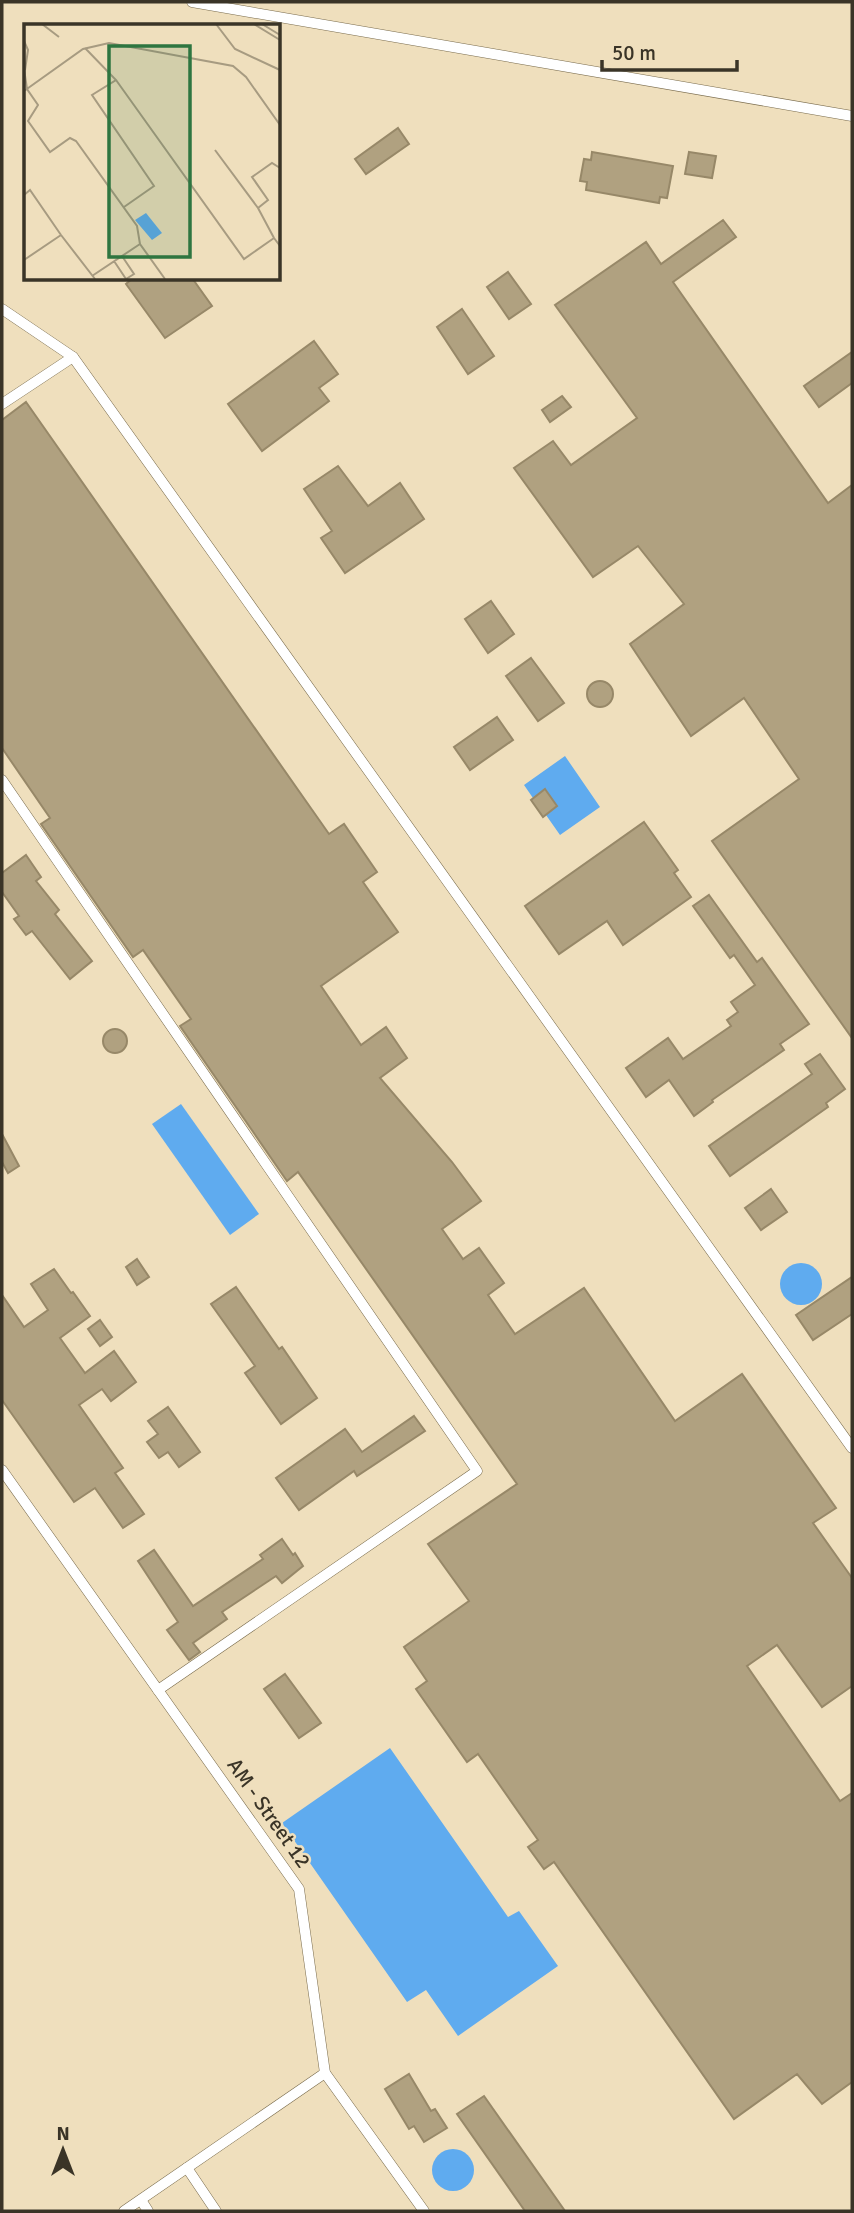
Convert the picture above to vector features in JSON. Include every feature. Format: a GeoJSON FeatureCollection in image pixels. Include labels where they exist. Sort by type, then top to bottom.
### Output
{"type":"FeatureCollection","features":[{"type":"Feature","properties":{"kind":"lane"},"geometry":{"type":"LineString","coordinates":[[192,2],[669,82],[852,116]]}},
{"type":"Feature","properties":{"kind":"lane"},"geometry":{"type":"LineString","coordinates":[[2,309],[73,357],[852,1448]]}},
{"type":"Feature","properties":{"kind":"lane"},"geometry":{"type":"LineString","coordinates":[[2,404],[73,357]]}},
{"type":"Feature","properties":{"kind":"lane"},"geometry":{"type":"LineString","coordinates":[[2,780],[477,1471],[158,1690]]}},
{"type":"Feature","properties":{"kind":"lane","name":"AM - Street 12"},"geometry":{"type":"LineString","coordinates":[[2,1469],[299,1889],[325,2073],[424,2211]]}},
{"type":"Feature","properties":{"kind":"lane"},"geometry":{"type":"LineString","coordinates":[[124,2211],[325,2073]]}},
{"type":"Feature","properties":{"kind":"lane"},"geometry":{"type":"LineString","coordinates":[[187,2168],[216,2211]]}},
{"type":"Feature","properties":{"kind":"lane"},"geometry":{"type":"LineString","coordinates":[[141,2200],[148,2211]]}},
{"type":"Feature","properties":{"kind":"water"},"geometry":{"type":"Polygon","coordinates":[[[565,756],[600,807],[560,835],[546,815],[557,806],[546,790],[533,798],[524,785],[565,756]]]}},
{"type":"Feature","properties":{"kind":"water"},"geometry":{"type":"Polygon","coordinates":[[[181,1104],[259,1214],[230,1235],[152,1124],[181,1104]]]}},
{"type":"Feature","properties":{"kind":"water"},"geometry":{"type":"Polygon","coordinates":[[[801,1263],[816,1269],[822,1284],[816,1299],[801,1305],[786,1299],[780,1284],[786,1269],[801,1263]]]}},
{"type":"Feature","properties":{"kind":"water"},"geometry":{"type":"Polygon","coordinates":[[[390,1748],[508,1917],[519,1911],[558,1966],[458,2036],[426,1990],[407,2002],[282,1823],[390,1748]]]}},
{"type":"Feature","properties":{"kind":"water"},"geometry":{"type":"Polygon","coordinates":[[[453,2149],[468,2155],[474,2170],[468,2185],[453,2191],[438,2185],[432,2170],[438,2155],[453,2149]]]}},
{"type":"Feature","properties":{"kind":"building"},"geometry":{"type":"Polygon","coordinates":[[[398,128],[409,144],[366,174],[355,159],[398,128]]]}},
{"type":"Feature","properties":{"kind":"building"},"geometry":{"type":"Polygon","coordinates":[[[592,152],[673,166],[667,198],[660,197],[659,203],[586,190],[587,182],[580,181],[584,159],[591,160],[592,152]]]}},
{"type":"Feature","properties":{"kind":"building"},"geometry":{"type":"Polygon","coordinates":[[[689,152],[716,156],[712,178],[685,174],[689,152]]]}},
{"type":"Feature","properties":{"kind":"building"},"geometry":{"type":"Polygon","coordinates":[[[723,220],[736,237],[673,282],[828,503],[852,485],[852,1038],[712,841],[799,779],[744,698],[691,736],[630,644],[684,604],[638,546],[593,577],[514,468],[553,441],[571,465],[637,418],[555,305],[646,242],[661,264],[723,220]]]}},
{"type":"Feature","properties":{"kind":"building"},"geometry":{"type":"Polygon","coordinates":[[[508,272],[531,304],[509,319],[487,287],[508,272]]]}},
{"type":"Feature","properties":{"kind":"building"},"geometry":{"type":"Polygon","coordinates":[[[131,280],[193,280],[212,306],[165,338],[126,284],[131,280]]]}},
{"type":"Feature","properties":{"kind":"building"},"geometry":{"type":"Polygon","coordinates":[[[462,309],[494,356],[468,374],[437,327],[462,309]]]}},
{"type":"Feature","properties":{"kind":"building"},"geometry":{"type":"Polygon","coordinates":[[[314,341],[338,374],[319,388],[329,401],[262,451],[228,404],[314,341]]]}},
{"type":"Feature","properties":{"kind":"building"},"geometry":{"type":"Polygon","coordinates":[[[852,352],[852,383],[819,407],[804,386],[852,352]]]}},
{"type":"Feature","properties":{"kind":"building"},"geometry":{"type":"Polygon","coordinates":[[[562,396],[571,407],[550,422],[542,410],[562,396]]]}},
{"type":"Feature","properties":{"kind":"building"},"geometry":{"type":"Polygon","coordinates":[[[26,402],[329,834],[344,824],[377,872],[363,882],[398,932],[321,986],[361,1045],[386,1027],[407,1058],[380,1078],[452,1162],[481,1201],[442,1229],[463,1259],[479,1248],[504,1283],[488,1295],[515,1334],[584,1288],[675,1421],[742,1374],[836,1508],[813,1523],[852,1578],[852,1686],[822,1707],[777,1645],[747,1666],[840,1801],[852,1793],[852,2082],[822,2104],[797,2074],[734,2119],[554,1862],[544,1869],[528,1847],[538,1840],[478,1754],[467,1762],[416,1689],[427,1681],[404,1647],[469,1601],[428,1544],[517,1484],[298,1172],[287,1181],[180,1026],[191,1019],[143,950],[133,957],[41,824],[50,818],[2,748],[2,420],[26,402]]]}},
{"type":"Feature","properties":{"kind":"building"},"geometry":{"type":"Polygon","coordinates":[[[338,466],[368,506],[400,483],[424,519],[345,573],[321,538],[332,531],[304,489],[338,466]]]}},
{"type":"Feature","properties":{"kind":"building"},"geometry":{"type":"Polygon","coordinates":[[[491,601],[514,634],[488,653],[465,619],[491,601]]]}},
{"type":"Feature","properties":{"kind":"building"},"geometry":{"type":"Polygon","coordinates":[[[531,658],[564,703],[538,721],[506,676],[531,658]]]}},
{"type":"Feature","properties":{"kind":"building"},"geometry":{"type":"Polygon","coordinates":[[[600,681],[609,685],[613,694],[609,703],[600,707],[591,703],[587,694],[591,685],[600,681]]]}},
{"type":"Feature","properties":{"kind":"building"},"geometry":{"type":"Polygon","coordinates":[[[497,717],[513,740],[470,770],[454,747],[497,717]]]}},
{"type":"Feature","properties":{"kind":"building"},"geometry":{"type":"Polygon","coordinates":[[[545,789],[557,806],[543,817],[531,800],[545,789]]]}},
{"type":"Feature","properties":{"kind":"building"},"geometry":{"type":"Polygon","coordinates":[[[644,822],[678,870],[674,873],[691,897],[623,945],[607,921],[559,954],[525,906],[644,822]]]}},
{"type":"Feature","properties":{"kind":"building"},"geometry":{"type":"Polygon","coordinates":[[[26,855],[41,877],[36,881],[59,910],[55,914],[92,961],[70,979],[32,931],[26,935],[14,919],[19,916],[2,892],[2,873],[26,855]]]}},
{"type":"Feature","properties":{"kind":"building"},"geometry":{"type":"Polygon","coordinates":[[[709,895],[757,962],[762,958],[809,1024],[780,1044],[784,1050],[712,1100],[713,1102],[694,1116],[669,1080],[646,1097],[626,1068],[668,1038],[683,1059],[731,1026],[727,1020],[738,1012],[731,1002],[755,985],[734,955],[730,958],[693,906],[709,895]]]}},
{"type":"Feature","properties":{"kind":"building"},"geometry":{"type":"Polygon","coordinates":[[[115,1029],[124,1032],[127,1041],[124,1050],[115,1053],[106,1050],[103,1041],[106,1032],[115,1029]]]}},
{"type":"Feature","properties":{"kind":"building"},"geometry":{"type":"Polygon","coordinates":[[[820,1054],[845,1089],[826,1103],[828,1107],[730,1176],[709,1146],[812,1074],[805,1064],[820,1054]]]}},
{"type":"Feature","properties":{"kind":"building"},"geometry":{"type":"Polygon","coordinates":[[[2,1134],[19,1166],[8,1173],[2,1162],[2,1134]]]}},
{"type":"Feature","properties":{"kind":"building"},"geometry":{"type":"Polygon","coordinates":[[[771,1189],[787,1212],[761,1230],[745,1208],[771,1189]]]}},
{"type":"Feature","properties":{"kind":"building"},"geometry":{"type":"Polygon","coordinates":[[[137,1259],[149,1277],[137,1285],[126,1267],[137,1259]]]}},
{"type":"Feature","properties":{"kind":"building"},"geometry":{"type":"Polygon","coordinates":[[[54,1269],[90,1316],[60,1338],[85,1373],[114,1351],[136,1382],[111,1401],[102,1389],[79,1405],[123,1468],[115,1473],[144,1514],[123,1528],[95,1488],[74,1502],[2,1400],[2,1295],[24,1327],[48,1310],[31,1284],[54,1269]]]}},
{"type":"Feature","properties":{"kind":"building"},"geometry":{"type":"Polygon","coordinates":[[[852,1277],[852,1314],[813,1340],[796,1315],[852,1277]]]}},
{"type":"Feature","properties":{"kind":"building"},"geometry":{"type":"Polygon","coordinates":[[[236,1287],[317,1398],[281,1424],[245,1373],[255,1366],[211,1304],[236,1287]]]}},
{"type":"Feature","properties":{"kind":"building"},"geometry":{"type":"Polygon","coordinates":[[[100,1320],[112,1337],[100,1346],[88,1329],[100,1320]]]}},
{"type":"Feature","properties":{"kind":"building"},"geometry":{"type":"Polygon","coordinates":[[[168,1407],[200,1452],[179,1467],[168,1452],[159,1458],[147,1442],[158,1434],[148,1421],[168,1407]]]}},
{"type":"Feature","properties":{"kind":"building"},"geometry":{"type":"Polygon","coordinates":[[[414,1416],[425,1431],[357,1476],[354,1471],[299,1510],[276,1478],[345,1429],[362,1452],[414,1416]]]}},
{"type":"Feature","properties":{"kind":"building"},"geometry":{"type":"Polygon","coordinates":[[[282,1539],[303,1566],[282,1583],[276,1576],[222,1612],[227,1619],[193,1643],[200,1652],[189,1660],[167,1630],[178,1622],[138,1561],[154,1550],[193,1606],[263,1559],[260,1555],[282,1539]]]}},
{"type":"Feature","properties":{"kind":"building"},"geometry":{"type":"Polygon","coordinates":[[[285,1674],[321,1723],[299,1738],[264,1689],[285,1674]]]}},
{"type":"Feature","properties":{"kind":"building"},"geometry":{"type":"Polygon","coordinates":[[[409,2074],[431,2111],[435,2109],[447,2128],[424,2142],[414,2126],[409,2129],[385,2089],[409,2074]]]}},
{"type":"Feature","properties":{"kind":"building"},"geometry":{"type":"Polygon","coordinates":[[[484,2096],[565,2211],[525,2211],[457,2114],[484,2096]]]}}]}
